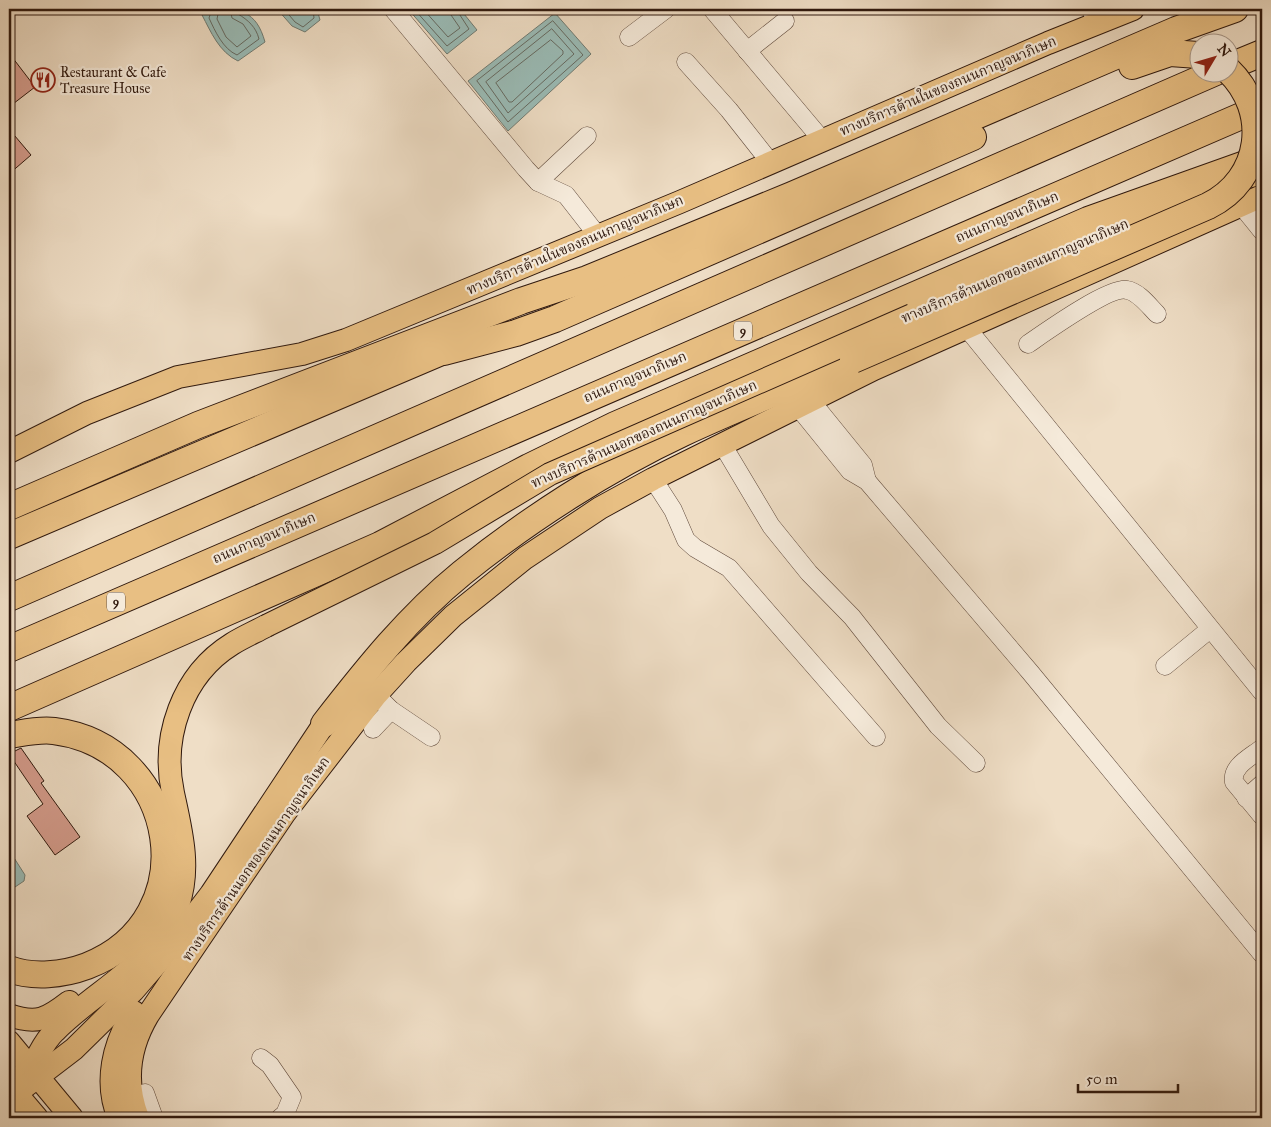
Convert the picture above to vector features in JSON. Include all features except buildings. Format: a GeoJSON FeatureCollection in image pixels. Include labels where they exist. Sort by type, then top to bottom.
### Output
{"type":"FeatureCollection","features":[{"type":"Feature","properties":{"kind":"highway"},"geometry":{"type":"LineString","coordinates":[[9,507],[198,425],[521,301],[587,279],[792,196],[1176,30],[1235,9]]}},
{"type":"Feature","properties":{"kind":"highway"},"geometry":{"type":"LineString","coordinates":[[444,352],[516,333],[555,319],[1148,60],[1170,53],[1188,55]]}},
{"type":"Feature","properties":{"kind":"highway"},"geometry":{"type":"LineString","coordinates":[[1238,64],[1262,53]]}},
{"type":"Feature","properties":{"kind":"highway"},"geometry":{"type":"LineString","coordinates":[[462,573],[558,504],[620,466],[682,434],[1208,206],[1228,195],[1247,174],[1257,151],[1259,136],[1258,116],[1251,97],[1238,79]]}},
{"type":"Feature","properties":{"kind":"highway"},"geometry":{"type":"LineString","coordinates":[[9,598],[1193,82]]}},
{"type":"Feature","properties":{"kind":"highway","name":"ถนนกาญจนาภิเษก"},"geometry":{"type":"LineString","coordinates":[[9,649],[1262,107]]}},
{"type":"Feature","properties":{"kind":"highway"},"geometry":{"type":"LineString","coordinates":[[9,708],[380,545],[555,454],[698,389],[1088,220],[1262,158]]}},
{"type":"Feature","properties":{"kind":"highway"},"geometry":{"type":"LineString","coordinates":[[9,536],[444,352],[587,279]]}},
{"type":"Feature","properties":{"kind":"highway"},"geometry":{"type":"LineString","coordinates":[[324,724],[361,676],[392,641],[462,573],[515,517],[558,478],[666,412],[698,389]]}},
{"type":"Feature","properties":{"kind":"highway"},"geometry":{"type":"LineString","coordinates":[[9,735],[52,730],[68,733],[102,747],[125,763],[137,776],[156,806],[164,833],[164,868],[160,890],[146,922],[134,937],[112,955],[73,971],[59,974],[30,974],[9,969]]}},
{"type":"Feature","properties":{"kind":"main road","name":"ทางบริการด้านในของถนนกาญจนาภิเษก"},"geometry":{"type":"LineString","coordinates":[[9,452],[87,413],[192,373],[302,354],[330,346],[598,236],[822,140],[1095,15],[1133,9]]}},
{"type":"Feature","properties":{"kind":"main road","name":"ทางบริการด้านนอกของถนนกาญจนาภิเษก"},"geometry":{"type":"LineString","coordinates":[[11,1100],[33,1072],[41,1046],[55,1030],[156,944],[166,932],[179,904],[183,881],[184,853],[170,776],[169,751],[174,724],[180,705],[189,688],[209,663],[232,644],[442,540],[550,474],[1092,236],[1216,186],[1262,173]]}},
{"type":"Feature","properties":{"kind":"main road","name":"ทางบริการด้านนอกของถนนกาญจนาภิเษก"},"geometry":{"type":"LineString","coordinates":[[138,1118],[130,1089],[130,1063],[134,1044],[142,1024],[284,814],[384,703],[411,657],[453,616],[525,558],[600,508],[653,478],[805,405],[874,369],[1262,196]]}},
{"type":"Feature","properties":{"kind":"main road"},"geometry":{"type":"LineString","coordinates":[[1105,267],[1164,208],[1176,213],[1179,222],[1176,228],[1144,249]]}},
{"type":"Feature","properties":{"kind":"main road"},"geometry":{"type":"LineString","coordinates":[[324,724],[384,703]]}},
{"type":"Feature","properties":{"kind":"main road","name":"ทางบริการด้านนอกของถนนกาญจนาภิเษก"},"geometry":{"type":"LineString","coordinates":[[33,1072],[56,1064],[94,1029],[149,973],[211,894],[324,724]]}},
{"type":"Feature","properties":{"kind":"main road"},"geometry":{"type":"LineString","coordinates":[[119,1118],[113,1096],[112,1082],[118,1042],[127,1022],[211,894]]}},
{"type":"Feature","properties":{"kind":"main road"},"geometry":{"type":"LineString","coordinates":[[9,1015],[29,1020],[45,1019],[76,996],[112,982]]}},
{"type":"Feature","properties":{"kind":"main road"},"geometry":{"type":"LineString","coordinates":[[77,1012],[64,1029],[64,1035],[74,1040],[94,1029]]}},
{"type":"Feature","properties":{"kind":"main road"},"geometry":{"type":"LineString","coordinates":[[9,1042],[72,1118]]}},
{"type":"Feature","properties":{"kind":"main road"},"geometry":{"type":"LineString","coordinates":[[11,1100],[37,1118]]}},
{"type":"Feature","properties":{"kind":"street"},"geometry":{"type":"LineString","coordinates":[[393,9],[538,182],[566,195],[598,236]]}},
{"type":"Feature","properties":{"kind":"street"},"geometry":{"type":"LineString","coordinates":[[628,37],[666,9]]}},
{"type":"Feature","properties":{"kind":"street"},"geometry":{"type":"LineString","coordinates":[[712,9],[822,140]]}},
{"type":"Feature","properties":{"kind":"street"},"geometry":{"type":"LineString","coordinates":[[747,51],[784,21]]}},
{"type":"Feature","properties":{"kind":"street"},"geometry":{"type":"LineString","coordinates":[[686,62],[729,110],[770,162]]}},
{"type":"Feature","properties":{"kind":"street"},"geometry":{"type":"LineString","coordinates":[[538,182],[588,136]]}},
{"type":"Feature","properties":{"kind":"street"},"geometry":{"type":"LineString","coordinates":[[1241,206],[1262,231]]}},
{"type":"Feature","properties":{"kind":"street"},"geometry":{"type":"LineString","coordinates":[[1079,278],[1092,303]]}},
{"type":"Feature","properties":{"kind":"street"},"geometry":{"type":"LineString","coordinates":[[1028,344],[1092,303],[1119,289],[1137,294],[1157,314]]}},
{"type":"Feature","properties":{"kind":"street"},"geometry":{"type":"LineString","coordinates":[[966,327],[1262,692]]}},
{"type":"Feature","properties":{"kind":"street"},"geometry":{"type":"LineString","coordinates":[[805,405],[863,465],[867,481],[1030,672],[1262,954]]}},
{"type":"Feature","properties":{"kind":"street"},"geometry":{"type":"LineString","coordinates":[[722,444],[771,526],[809,573],[852,617],[938,726],[976,763]]}},
{"type":"Feature","properties":{"kind":"street"},"geometry":{"type":"LineString","coordinates":[[653,478],[673,510],[686,540],[695,548],[729,568],[876,737]]}},
{"type":"Feature","properties":{"kind":"street"},"geometry":{"type":"LineString","coordinates":[[1165,666],[1210,629]]}},
{"type":"Feature","properties":{"kind":"street"},"geometry":{"type":"LineString","coordinates":[[372,729],[384,703],[431,737]]}},
{"type":"Feature","properties":{"kind":"street"},"geometry":{"type":"LineString","coordinates":[[1262,748],[1235,770],[1233,775],[1234,782],[1262,816]]}},
{"type":"Feature","properties":{"kind":"street"},"geometry":{"type":"LineString","coordinates":[[1246,798],[1262,784]]}},
{"type":"Feature","properties":{"kind":"street"},"geometry":{"type":"LineString","coordinates":[[261,1058],[270,1064],[292,1096],[285,1114],[280,1118]]}},
{"type":"Feature","properties":{"kind":"street"},"geometry":{"type":"LineString","coordinates":[[145,1093],[154,1118]]}},
{"type":"Feature","properties":{"kind":"water"},"geometry":{"type":"Polygon","coordinates":[[[211,9],[238,11],[252,17],[257,23],[265,42],[238,61],[231,57],[216,41],[202,15],[211,9]]]}},
{"type":"Feature","properties":{"kind":"water"},"geometry":{"type":"Polygon","coordinates":[[[277,9],[317,9],[320,20],[305,32],[292,26],[277,9]]]}},
{"type":"Feature","properties":{"kind":"water"},"geometry":{"type":"Polygon","coordinates":[[[408,9],[460,9],[477,30],[447,54],[408,9]]]}},
{"type":"Feature","properties":{"kind":"water"},"geometry":{"type":"Polygon","coordinates":[[[555,13],[591,54],[508,131],[468,81],[555,13]]]}},
{"type":"Feature","properties":{"kind":"water"},"geometry":{"type":"Polygon","coordinates":[[[9,850],[25,875],[24,881],[9,891],[9,850]]]}},
{"type":"Feature","properties":{"kind":"place","name":"Restaurant & Cafe Treasure House"},"geometry":{"type":"Point","coordinates":[43,80]}}]}
